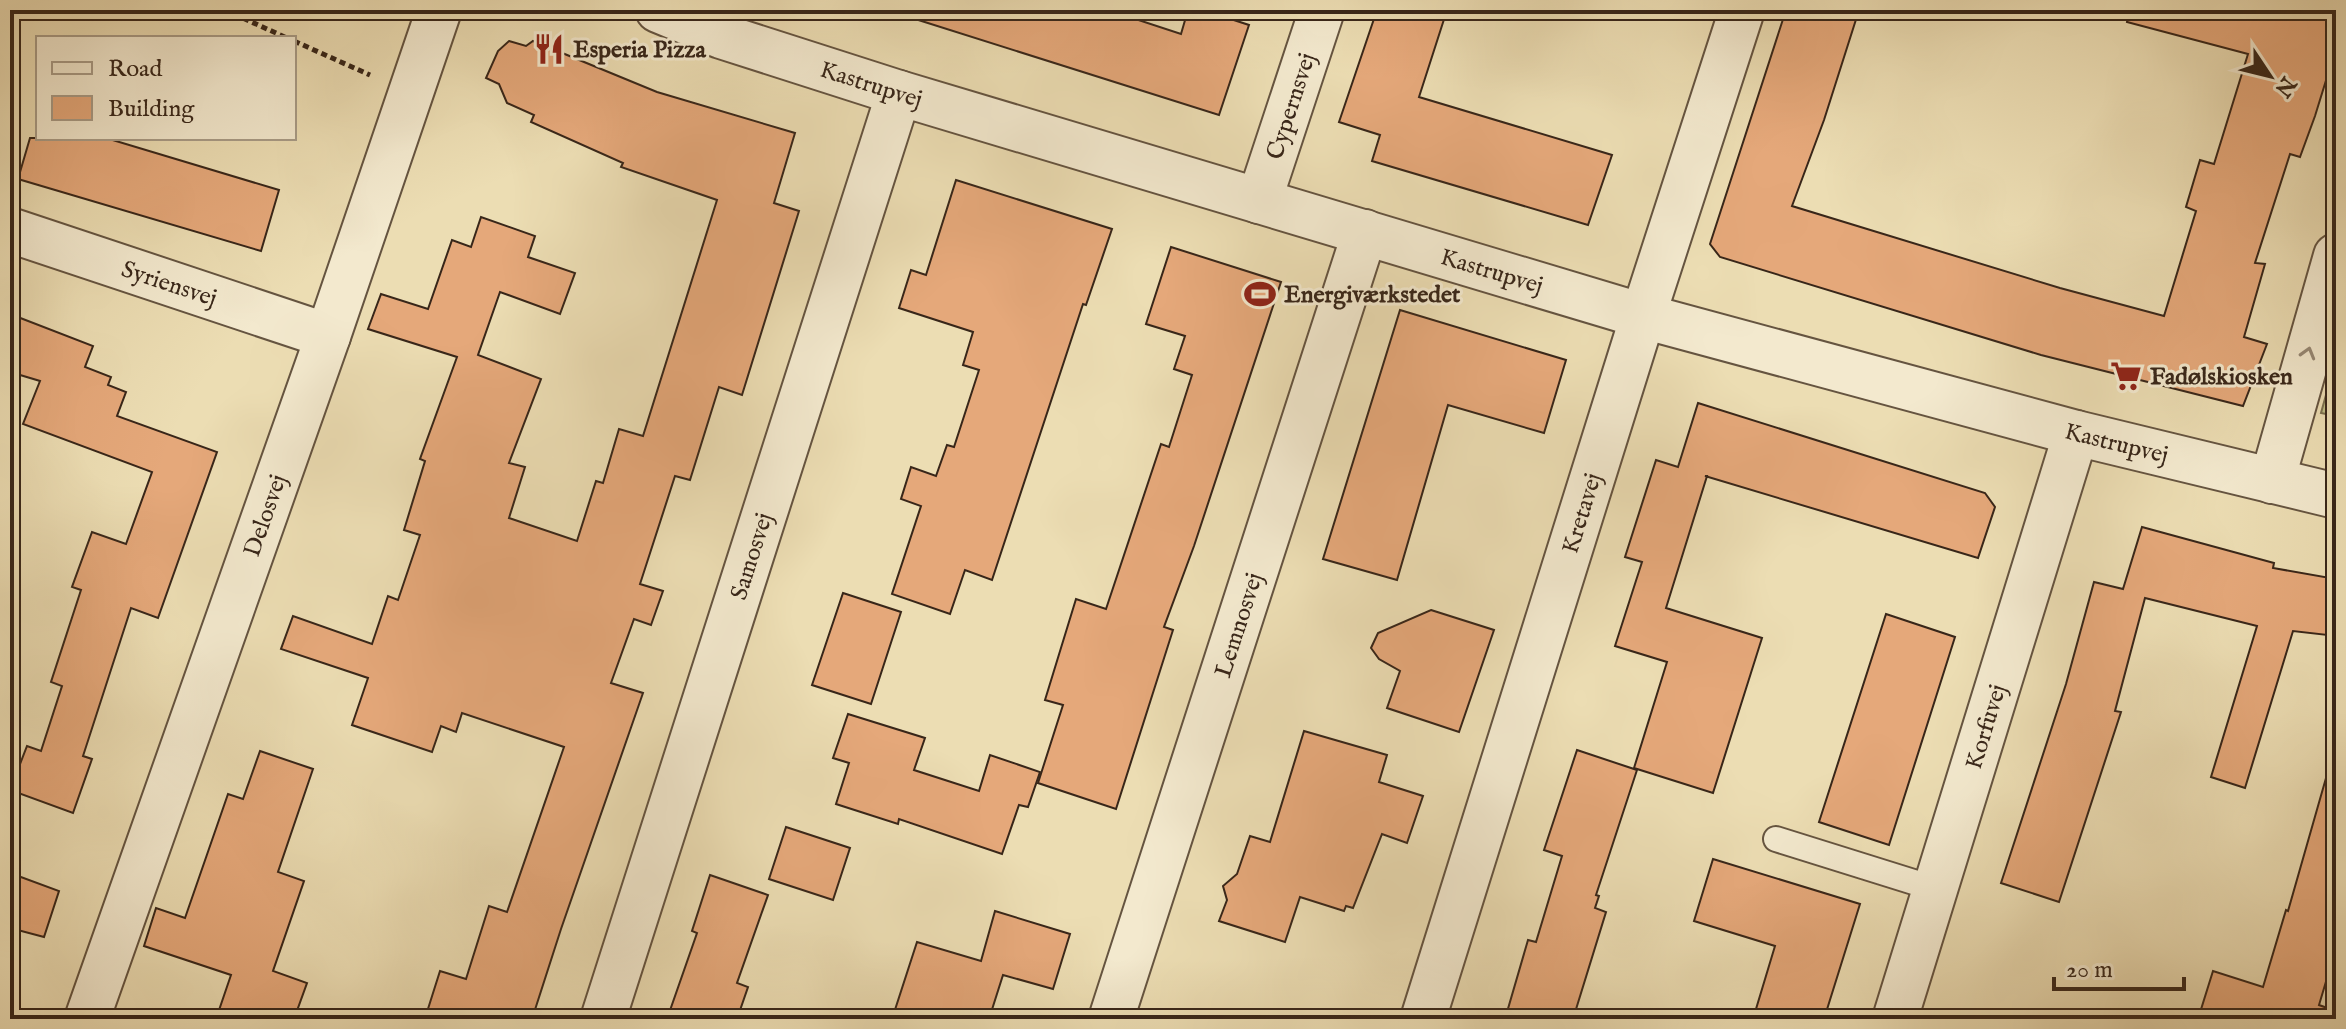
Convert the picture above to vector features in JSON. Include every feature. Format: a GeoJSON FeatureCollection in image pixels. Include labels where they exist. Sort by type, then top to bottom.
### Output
{"type":"FeatureCollection","features":[{"type":"Feature","properties":{"kind":"street","name":"Delosvej"},"geometry":{"type":"LineString","coordinates":[[87,1019],[328,336],[439,10]]}},
{"type":"Feature","properties":{"kind":"street","name":"Kastrupvej"},"geometry":{"type":"LineString","coordinates":[[658,10],[726,23],[899,93],[1643,316],[2076,433],[2336,496]]}},
{"type":"Feature","properties":{"kind":"street","name":"Cypernsvej"},"geometry":{"type":"LineString","coordinates":[[1259,201],[1322,10]]}},
{"type":"Feature","properties":{"kind":"street","name":"Kretavej"},"geometry":{"type":"LineString","coordinates":[[1423,1019],[1742,10]]}},
{"type":"Feature","properties":{"kind":"street","name":"Samosvej"},"geometry":{"type":"LineString","coordinates":[[603,1019],[899,93]]}},
{"type":"Feature","properties":{"kind":"street","name":"Syriensvej"},"geometry":{"type":"LineString","coordinates":[[10,230],[328,336]]}},
{"type":"Feature","properties":{"kind":"street","name":"Lemnosvej"},"geometry":{"type":"LineString","coordinates":[[1111,1019],[1365,232]]}},
{"type":"Feature","properties":{"kind":"street"},"geometry":{"type":"LineString","coordinates":[[2272,481],[2336,256]]}},
{"type":"Feature","properties":{"kind":"street","name":"Korfuvej"},"geometry":{"type":"LineString","coordinates":[[1895,1019],[2076,433]]}},
{"type":"Feature","properties":{"kind":"lane"},"geometry":{"type":"LineString","coordinates":[[1776,839],[1936,889]]}},
{"type":"Feature","properties":{"kind":"path"},"geometry":{"type":"LineString","coordinates":[[225,10],[283,36]]}},
{"type":"Feature","properties":{"kind":"path"},"geometry":{"type":"LineString","coordinates":[[296,42],[411,94]]}},
{"type":"Feature","properties":{"kind":"shaded area"},"geometry":{"type":"Polygon","coordinates":[[[2336,359],[2336,416],[2321,413],[2336,359]]]}},
{"type":"Feature","properties":{"kind":"building"},"geometry":{"type":"Polygon","coordinates":[[[913,10],[1108,10],[1181,34],[1188,10],[1203,10],[1249,25],[1219,115],[912,18],[913,10]]]}},
{"type":"Feature","properties":{"kind":"building"},"geometry":{"type":"Polygon","coordinates":[[[1377,10],[1447,10],[1419,97],[1612,155],[1588,225],[1372,161],[1380,135],[1339,122],[1377,10]]]}},
{"type":"Feature","properties":{"kind":"building"},"geometry":{"type":"Polygon","coordinates":[[[1786,10],[1859,10],[1824,120],[1792,206],[2060,288],[2164,316],[2196,211],[2186,207],[2200,160],[2214,164],[2248,54],[2127,22],[2129,10],[2336,10],[2336,48],[2315,116],[2300,157],[2290,154],[2255,263],[2265,264],[2244,337],[2267,344],[2243,406],[2041,355],[1720,257],[1710,244],[1786,10]]]}},
{"type":"Feature","properties":{"kind":"building"},"geometry":{"type":"Polygon","coordinates":[[[509,41],[526,46],[533,41],[657,92],[795,133],[774,203],[799,211],[742,395],[719,387],[690,480],[675,476],[640,584],[663,591],[651,625],[634,619],[611,683],[643,693],[532,1019],[448,1019],[427,1012],[440,971],[466,979],[489,906],[507,912],[564,747],[462,713],[456,732],[441,726],[432,752],[352,725],[368,678],[281,649],[293,616],[372,644],[388,596],[398,600],[420,535],[404,530],[425,461],[420,459],[457,357],[368,329],[381,294],[428,309],[452,240],[471,247],[481,217],[535,236],[528,257],[575,273],[560,314],[500,292],[478,355],[541,379],[509,463],[525,467],[509,518],[577,541],[596,481],[603,483],[619,429],[643,436],[717,200],[621,167],[623,163],[531,122],[534,115],[507,103],[499,84],[486,78],[498,51],[509,41]]]}},
{"type":"Feature","properties":{"kind":"building"},"geometry":{"type":"Polygon","coordinates":[[[30,138],[113,140],[279,190],[261,251],[18,179],[30,138]]]}},
{"type":"Feature","properties":{"kind":"building"},"geometry":{"type":"Polygon","coordinates":[[[956,180],[1112,229],[1086,305],[1083,304],[992,580],[965,570],[950,614],[892,594],[921,506],[901,499],[911,467],[936,476],[947,445],[954,447],[979,370],[963,365],[973,332],[899,308],[911,270],[926,275],[956,180]]]}},
{"type":"Feature","properties":{"kind":"building"},"geometry":{"type":"Polygon","coordinates":[[[1171,247],[1281,282],[1164,627],[1173,630],[1116,809],[1038,783],[1063,705],[1045,700],[1076,599],[1106,609],[1161,444],[1169,447],[1192,375],[1174,369],[1185,336],[1146,324],[1171,247]]]}},
{"type":"Feature","properties":{"kind":"building"},"geometry":{"type":"Polygon","coordinates":[[[1400,310],[1566,360],[1544,433],[1448,405],[1397,580],[1323,559],[1400,310]]]}},
{"type":"Feature","properties":{"kind":"building"},"geometry":{"type":"Polygon","coordinates":[[[10,314],[93,346],[85,367],[111,377],[108,385],[126,392],[117,416],[217,452],[158,618],[131,608],[83,756],[92,759],[73,813],[10,790],[27,746],[41,751],[62,686],[51,682],[81,590],[72,587],[92,532],[126,544],[152,472],[23,424],[40,381],[10,372],[10,314]]]}},
{"type":"Feature","properties":{"kind":"building"},"geometry":{"type":"Polygon","coordinates":[[[1698,403],[1985,493],[1995,507],[1978,558],[1707,477],[1666,608],[1762,638],[1713,793],[1634,768],[1667,662],[1615,646],[1642,562],[1625,557],[1656,460],[1678,467],[1698,403]]]}},
{"type":"Feature","properties":{"kind":"building"},"geometry":{"type":"Polygon","coordinates":[[[2142,527],[2274,563],[2273,568],[2336,579],[2336,636],[2293,631],[2245,788],[2211,777],[2257,626],[2145,598],[2115,711],[2121,712],[2059,902],[2001,883],[2066,684],[2094,582],[2123,589],[2142,527]]]}},
{"type":"Feature","properties":{"kind":"building"},"geometry":{"type":"Polygon","coordinates":[[[843,593],[901,612],[871,704],[812,685],[843,593]]]}},
{"type":"Feature","properties":{"kind":"building"},"geometry":{"type":"Polygon","coordinates":[[[1431,610],[1494,630],[1459,732],[1387,708],[1400,671],[1379,659],[1371,648],[1378,633],[1431,610]]]}},
{"type":"Feature","properties":{"kind":"building"},"geometry":{"type":"Polygon","coordinates":[[[1886,614],[1955,637],[1889,845],[1819,822],[1886,614]]]}},
{"type":"Feature","properties":{"kind":"building"},"geometry":{"type":"Polygon","coordinates":[[[848,714],[925,738],[914,770],[979,791],[990,755],[1040,772],[1028,807],[1019,805],[1002,854],[899,819],[898,824],[836,804],[849,763],[833,758],[848,714]]]}},
{"type":"Feature","properties":{"kind":"building"},"geometry":{"type":"Polygon","coordinates":[[[1304,731],[1387,755],[1379,782],[1423,796],[1407,843],[1382,834],[1353,908],[1346,906],[1344,911],[1300,897],[1285,942],[1219,921],[1227,900],[1223,886],[1237,874],[1250,836],[1270,842],[1304,731]]]}},
{"type":"Feature","properties":{"kind":"building"},"geometry":{"type":"Polygon","coordinates":[[[1577,750],[1637,770],[1596,895],[1599,896],[1595,908],[1606,912],[1573,1019],[1505,1019],[1528,940],[1536,942],[1562,856],[1544,850],[1577,750]]]}},
{"type":"Feature","properties":{"kind":"building"},"geometry":{"type":"Polygon","coordinates":[[[260,751],[313,769],[278,872],[304,881],[273,971],[307,983],[294,1019],[216,1019],[231,975],[144,946],[156,908],[185,918],[228,794],[243,799],[260,751]]]}},
{"type":"Feature","properties":{"kind":"building"},"geometry":{"type":"Polygon","coordinates":[[[2326,778],[2336,779],[2336,948],[2319,1005],[2336,1011],[2336,1019],[2198,1019],[2213,971],[2263,987],[2326,778]]]}},
{"type":"Feature","properties":{"kind":"building"},"geometry":{"type":"Polygon","coordinates":[[[786,827],[850,848],[833,900],[769,879],[786,827]]]}},
{"type":"Feature","properties":{"kind":"building"},"geometry":{"type":"Polygon","coordinates":[[[1713,859],[1860,904],[1824,1019],[1753,1019],[1775,946],[1694,921],[1713,859]]]}},
{"type":"Feature","properties":{"kind":"building"},"geometry":{"type":"Polygon","coordinates":[[[10,873],[59,891],[44,937],[10,928],[10,873]]]}},
{"type":"Feature","properties":{"kind":"building"},"geometry":{"type":"Polygon","coordinates":[[[710,875],[768,895],[737,983],[748,987],[737,1019],[667,1019],[697,933],[692,931],[710,875]]]}},
{"type":"Feature","properties":{"kind":"building"},"geometry":{"type":"Polygon","coordinates":[[[995,911],[1070,934],[1053,989],[1003,975],[989,1019],[892,1019],[917,942],[981,961],[995,911]]]}},
{"type":"Feature","properties":{"kind":"place","name":"Esperia Pizza"},"geometry":{"type":"Point","coordinates":[549,49]}},
{"type":"Feature","properties":{"kind":"place","name":"Energiværkstedet"},"geometry":{"type":"Point","coordinates":[1260,294]}},
{"type":"Feature","properties":{"kind":"place","name":"Fadølskiosken"},"geometry":{"type":"Point","coordinates":[2126,376]}}]}
